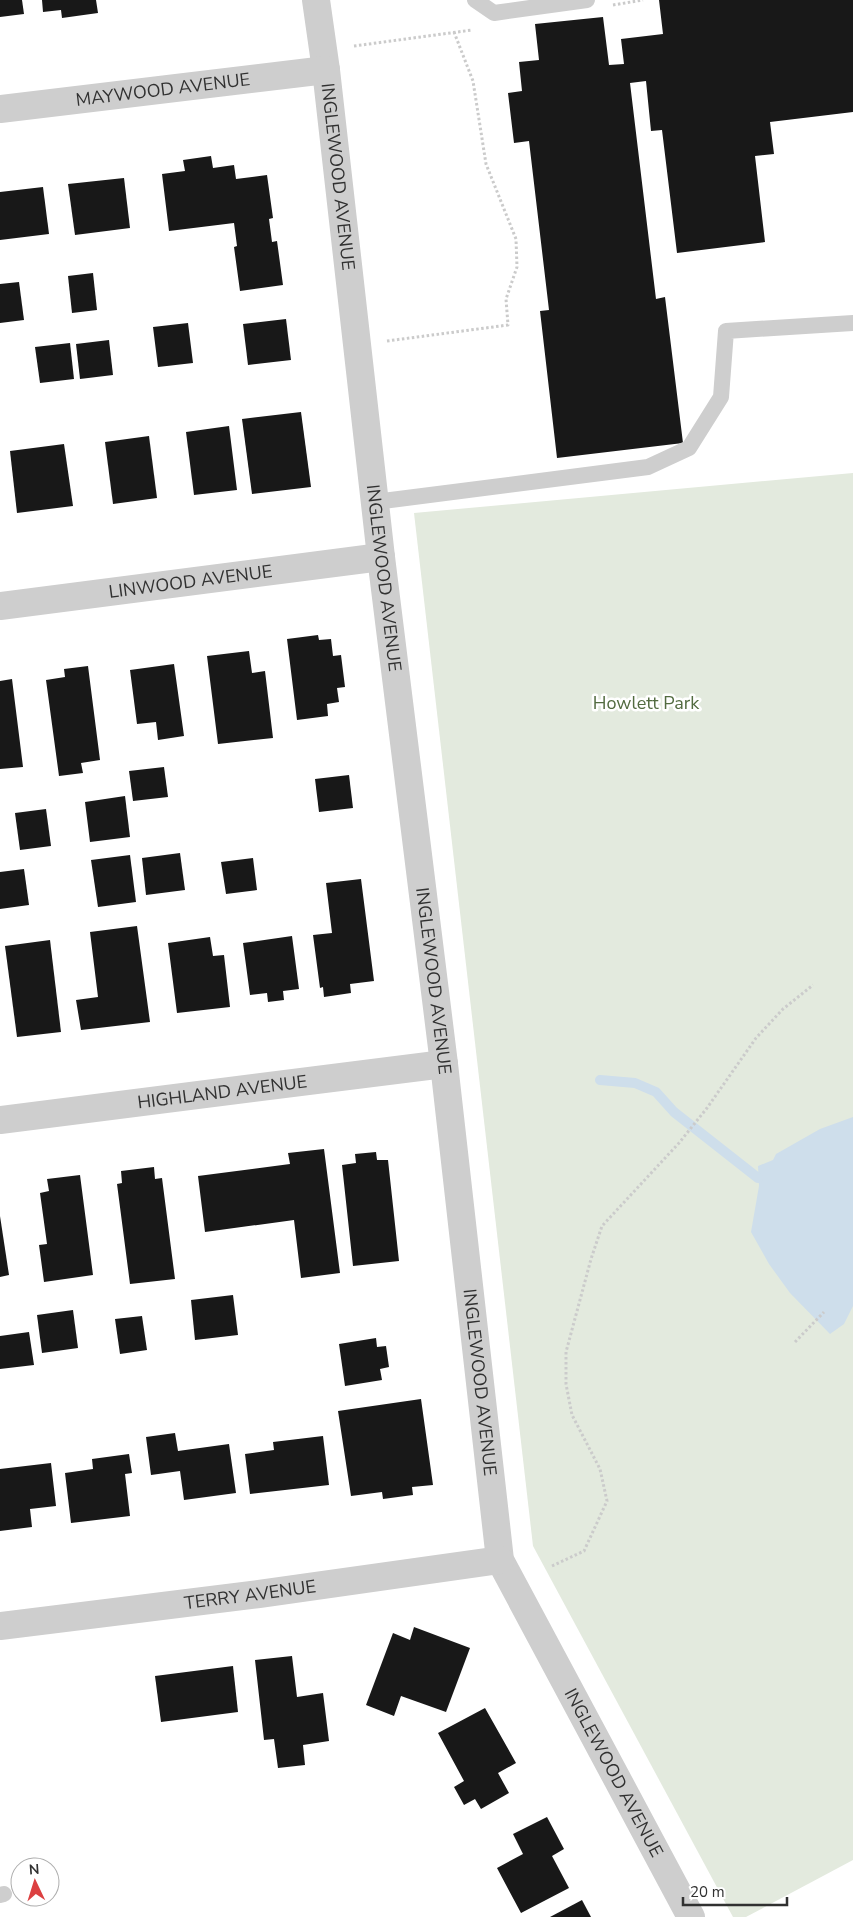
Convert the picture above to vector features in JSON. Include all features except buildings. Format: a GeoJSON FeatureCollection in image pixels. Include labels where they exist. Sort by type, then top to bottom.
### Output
{"type":"FeatureCollection","features":[{"type":"Feature","properties":{"kind":"street","name":"INGLEWOOD AVENUE"},"geometry":{"type":"LineString","coordinates":[[316,0],[326,70],[374,502],[444,1064],[500,1560],[691,1917]]}},
{"type":"Feature","properties":{"kind":"street","name":"MAYWOOD AVENUE"},"geometry":{"type":"LineString","coordinates":[[0,109],[326,70]]}},
{"type":"Feature","properties":{"kind":"street","name":"LINWOOD AVENUE"},"geometry":{"type":"LineString","coordinates":[[0,606],[381,557]]}},
{"type":"Feature","properties":{"kind":"street","name":"HIGHLAND AVENUE"},"geometry":{"type":"LineString","coordinates":[[0,1120],[444,1064]]}},
{"type":"Feature","properties":{"kind":"street","name":"TERRY AVENUE"},"geometry":{"type":"LineString","coordinates":[[0,1626],[258,1594],[500,1560]]}},
{"type":"Feature","properties":{"kind":"lane"},"geometry":{"type":"LineString","coordinates":[[475,0],[494,13],[587,0]]}},
{"type":"Feature","properties":{"kind":"lane"},"geometry":{"type":"LineString","coordinates":[[374,502],[648,467],[688,448],[721,397],[726,331],[853,323]]}},
{"type":"Feature","properties":{"kind":"path"},"geometry":{"type":"LineString","coordinates":[[387,341],[508,325],[506,299],[517,267],[516,239],[486,164],[473,81],[454,32]]}},
{"type":"Feature","properties":{"kind":"path"},"geometry":{"type":"LineString","coordinates":[[552,1566],[584,1551],[607,1501],[600,1469],[572,1414],[566,1384],[566,1352],[591,1259],[602,1226],[678,1143],[707,1108],[756,1038],[783,1008],[813,985]]}},
{"type":"Feature","properties":{"kind":"path"},"geometry":{"type":"LineString","coordinates":[[795,1342],[824,1312]]}},
{"type":"Feature","properties":{"kind":"green space","name":"Howlett Park"},"geometry":{"type":"Polygon","coordinates":[[[853,473],[853,1860],[746,1917],[733,1917],[533,1546],[414,513],[853,473]]]}},
{"type":"Feature","properties":{"kind":"water"},"geometry":{"type":"Polygon","coordinates":[[[853,1117],[853,1306],[844,1324],[830,1334],[790,1293],[769,1264],[751,1232],[759,1186],[758,1166],[773,1160],[776,1154],[820,1129],[853,1117]]]}},
{"type":"Feature","properties":{"kind":"waterway"},"geometry":{"type":"LineString","coordinates":[[600,1080],[635,1083],[656,1092],[674,1112],[758,1178]]}}]}
